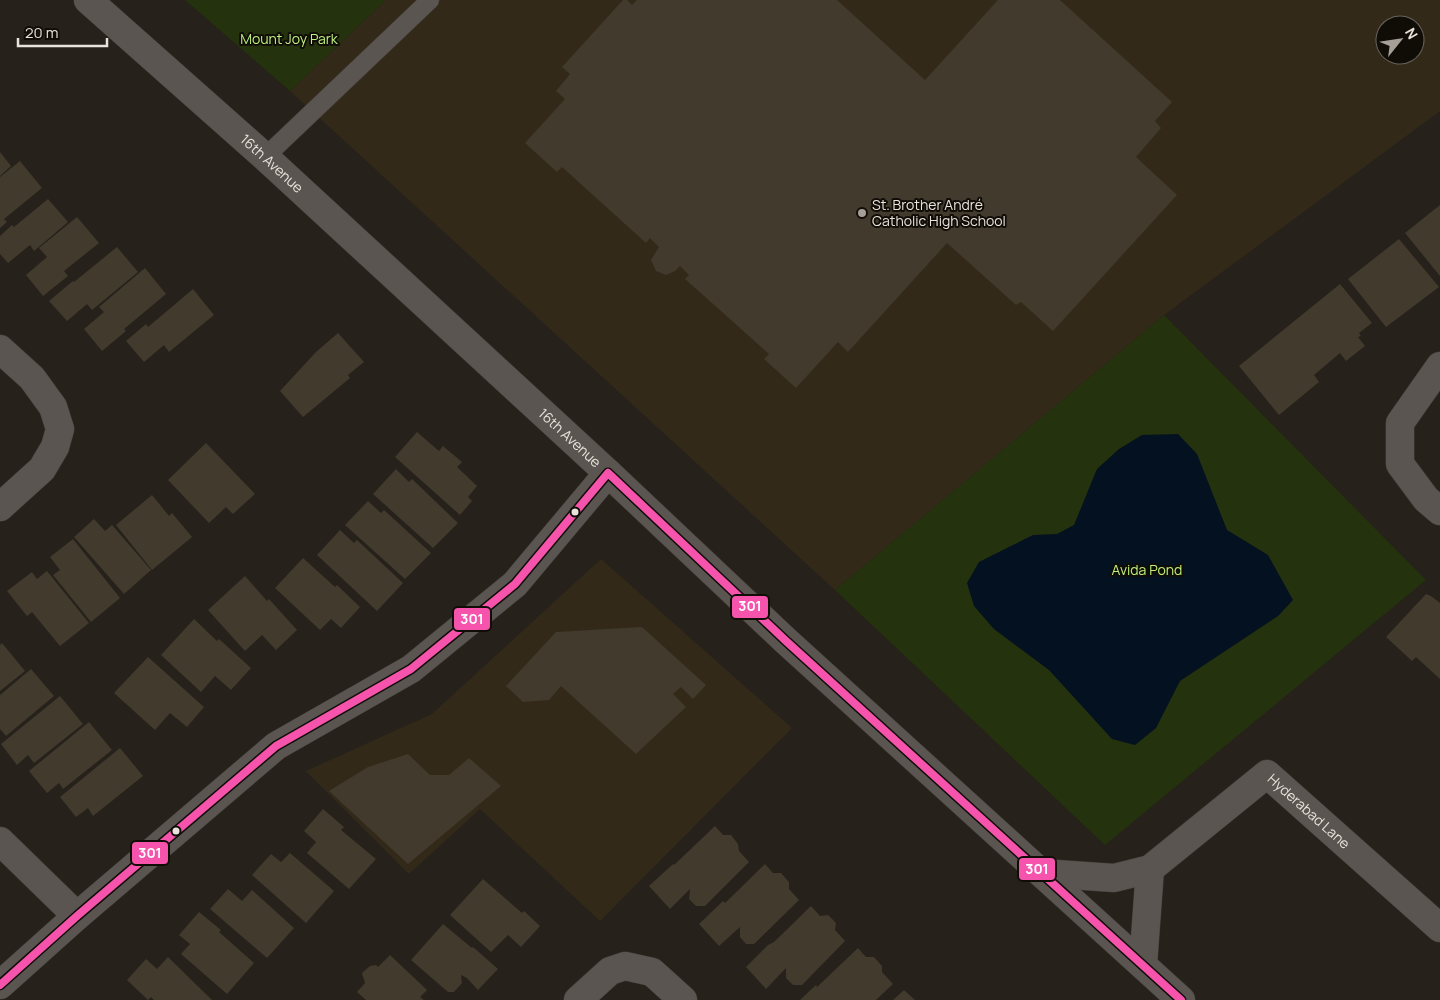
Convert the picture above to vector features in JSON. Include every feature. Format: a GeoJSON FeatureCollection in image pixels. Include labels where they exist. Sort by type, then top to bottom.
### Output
{"type":"FeatureCollection","features":[{"type":"Feature","properties":{"kind":"street","name":"16th Avenue"},"geometry":{"type":"LineString","coordinates":[[88,0],[264,158],[608,473],[786,641],[1181,1000]]}},
{"type":"Feature","properties":{"kind":"street"},"geometry":{"type":"LineString","coordinates":[[0,349],[32,378],[53,407],[60,429],[55,447],[42,469],[0,507]]}},
{"type":"Feature","properties":{"kind":"street"},"geometry":{"type":"LineString","coordinates":[[1440,366],[1400,423],[1400,464],[1426,498],[1440,511]]}},
{"type":"Feature","properties":{"kind":"street"},"geometry":{"type":"LineString","coordinates":[[0,985],[77,916],[276,746],[411,668],[515,584],[608,473]]}},
{"type":"Feature","properties":{"kind":"street","name":"Hyderabad Lane"},"geometry":{"type":"LineString","coordinates":[[1042,873],[1114,878],[1150,869],[1267,774],[1440,928]]}},
{"type":"Feature","properties":{"kind":"street"},"geometry":{"type":"LineString","coordinates":[[0,841],[77,916]]}},
{"type":"Feature","properties":{"kind":"street"},"geometry":{"type":"LineString","coordinates":[[1143,965],[1150,869]]}},
{"type":"Feature","properties":{"kind":"street"},"geometry":{"type":"LineString","coordinates":[[578,1000],[610,971],[625,966],[652,972],[683,1000]]}},
{"type":"Feature","properties":{"kind":"lane"},"geometry":{"type":"LineString","coordinates":[[264,158],[430,0]]}},
{"type":"Feature","properties":{"kind":"shaded area","name":"St. Brother André Catholic High School"},"geometry":{"type":"Polygon","coordinates":[[[386,0],[1440,0],[1440,111],[1164,315],[835,590],[290,91],[386,0]]]}},
{"type":"Feature","properties":{"kind":"shaded area"},"geometry":{"type":"Polygon","coordinates":[[[601,559],[792,728],[600,921],[480,809],[409,874],[306,771],[432,714],[601,559]]]}},
{"type":"Feature","properties":{"kind":"green space","name":"Mount Joy Park"},"geometry":{"type":"Polygon","coordinates":[[[185,0],[386,0],[290,91],[185,0]]]}},
{"type":"Feature","properties":{"kind":"green space","name":"Avida Pond"},"geometry":{"type":"Polygon","coordinates":[[[1164,315],[1426,580],[1105,845],[835,590],[1164,315]]]}},
{"type":"Feature","properties":{"kind":"water","name":"Avida Pond"},"geometry":{"type":"Polygon","coordinates":[[[1178,434],[1197,454],[1227,530],[1268,555],[1293,600],[1278,616],[1180,681],[1156,728],[1135,745],[1112,739],[1049,670],[994,629],[974,606],[967,583],[979,562],[1033,535],[1057,534],[1074,525],[1097,469],[1119,449],[1142,435],[1178,434]]]}},
{"type":"Feature","properties":{"kind":"building"},"geometry":{"type":"Polygon","coordinates":[[[623,0],[627,0],[632,5],[637,0],[837,0],[925,80],[998,0],[1060,0],[1172,102],[1155,121],[1161,128],[1136,157],[1177,195],[1053,331],[1021,302],[1016,305],[947,243],[848,352],[838,342],[796,388],[764,359],[769,354],[685,279],[689,275],[680,266],[675,271],[666,275],[656,271],[651,260],[659,247],[650,238],[646,243],[562,167],[557,172],[525,143],[565,99],[556,91],[570,74],[562,67],[623,0]]]}},
{"type":"Feature","properties":{"kind":"building"},"geometry":{"type":"Polygon","coordinates":[[[0,152],[11,166],[0,176],[0,152]]]}},
{"type":"Feature","properties":{"kind":"building"},"geometry":{"type":"Polygon","coordinates":[[[20,161],[42,188],[4,219],[7,222],[0,228],[0,177],[20,161]]]}},
{"type":"Feature","properties":{"kind":"building"},"geometry":{"type":"Polygon","coordinates":[[[48,199],[68,222],[34,251],[30,245],[8,263],[0,254],[0,236],[48,199]]]}},
{"type":"Feature","properties":{"kind":"building"},"geometry":{"type":"Polygon","coordinates":[[[1440,205],[1440,276],[1405,233],[1440,205]]]}},
{"type":"Feature","properties":{"kind":"building"},"geometry":{"type":"Polygon","coordinates":[[[77,217],[99,243],[64,271],[68,276],[43,296],[26,275],[47,257],[39,248],[77,217]]]}},
{"type":"Feature","properties":{"kind":"building"},"geometry":{"type":"Polygon","coordinates":[[[1399,239],[1439,287],[1386,327],[1348,279],[1399,239]]]}},
{"type":"Feature","properties":{"kind":"building"},"geometry":{"type":"Polygon","coordinates":[[[117,247],[138,272],[92,310],[87,304],[67,321],[49,301],[117,247]]]}},
{"type":"Feature","properties":{"kind":"building"},"geometry":{"type":"Polygon","coordinates":[[[145,268],[166,294],[124,329],[126,331],[102,351],[84,329],[104,312],[99,307],[145,268]]]}},
{"type":"Feature","properties":{"kind":"building"},"geometry":{"type":"Polygon","coordinates":[[[1340,284],[1372,323],[1359,333],[1361,336],[1358,337],[1365,346],[1346,361],[1340,353],[1314,375],[1319,382],[1279,415],[1239,366],[1340,284]]]}},
{"type":"Feature","properties":{"kind":"building"},"geometry":{"type":"Polygon","coordinates":[[[193,289],[214,315],[169,352],[164,345],[144,362],[126,341],[146,324],[148,327],[193,289]]]}},
{"type":"Feature","properties":{"kind":"building"},"geometry":{"type":"Polygon","coordinates":[[[338,333],[364,362],[348,375],[350,378],[303,417],[280,391],[316,352],[338,333]]]}},
{"type":"Feature","properties":{"kind":"building"},"geometry":{"type":"Polygon","coordinates":[[[417,432],[439,451],[443,446],[462,462],[457,467],[477,486],[468,497],[472,501],[460,515],[395,457],[417,432]]]}},
{"type":"Feature","properties":{"kind":"building"},"geometry":{"type":"Polygon","coordinates":[[[206,443],[255,494],[233,514],[226,507],[209,523],[168,480],[206,443]]]}},
{"type":"Feature","properties":{"kind":"building"},"geometry":{"type":"Polygon","coordinates":[[[396,469],[409,482],[412,479],[458,523],[433,548],[373,494],[396,469]]]}},
{"type":"Feature","properties":{"kind":"building"},"geometry":{"type":"Polygon","coordinates":[[[152,495],[169,516],[172,513],[192,537],[152,570],[116,525],[152,495]]]}},
{"type":"Feature","properties":{"kind":"building"},"geometry":{"type":"Polygon","coordinates":[[[368,501],[381,513],[384,510],[431,553],[405,579],[345,525],[368,501]]]}},
{"type":"Feature","properties":{"kind":"building"},"geometry":{"type":"Polygon","coordinates":[[[94,519],[105,531],[112,525],[151,570],[124,594],[74,537],[94,519]]]}},
{"type":"Feature","properties":{"kind":"building"},"geometry":{"type":"Polygon","coordinates":[[[340,530],[354,543],[357,540],[403,583],[377,611],[317,555],[340,530]]]}},
{"type":"Feature","properties":{"kind":"building"},"geometry":{"type":"Polygon","coordinates":[[[73,539],[120,598],[91,622],[53,575],[60,570],[50,557],[73,539]]]}},
{"type":"Feature","properties":{"kind":"building"},"geometry":{"type":"Polygon","coordinates":[[[303,558],[335,587],[337,585],[360,607],[341,628],[331,619],[320,630],[275,588],[303,558]]]}},
{"type":"Feature","properties":{"kind":"building"},"geometry":{"type":"Polygon","coordinates":[[[47,571],[89,623],[60,646],[32,612],[27,616],[7,591],[32,572],[37,579],[47,571]]]}},
{"type":"Feature","properties":{"kind":"building"},"geometry":{"type":"Polygon","coordinates":[[[245,576],[297,630],[276,650],[262,635],[245,651],[208,610],[245,576]]]}},
{"type":"Feature","properties":{"kind":"building"},"geometry":{"type":"Polygon","coordinates":[[[1426,594],[1440,603],[1440,679],[1416,657],[1412,661],[1386,637],[1426,594]]]}},
{"type":"Feature","properties":{"kind":"building"},"geometry":{"type":"Polygon","coordinates":[[[194,619],[217,641],[219,639],[251,668],[231,690],[215,676],[201,692],[161,655],[194,619]]]}},
{"type":"Feature","properties":{"kind":"building"},"geometry":{"type":"Polygon","coordinates":[[[642,627],[706,685],[693,699],[681,687],[673,694],[686,707],[636,754],[561,686],[549,700],[523,702],[506,686],[556,632],[642,627]]]}},
{"type":"Feature","properties":{"kind":"building"},"geometry":{"type":"Polygon","coordinates":[[[2,643],[25,671],[0,691],[0,645],[2,643]]]}},
{"type":"Feature","properties":{"kind":"building"},"geometry":{"type":"Polygon","coordinates":[[[148,657],[204,707],[187,727],[170,713],[155,730],[114,693],[148,657]]]}},
{"type":"Feature","properties":{"kind":"building"},"geometry":{"type":"Polygon","coordinates":[[[31,669],[54,696],[6,736],[0,729],[0,695],[31,669]]]}},
{"type":"Feature","properties":{"kind":"building"},"geometry":{"type":"Polygon","coordinates":[[[60,696],[83,724],[34,763],[28,755],[17,765],[1,744],[60,696]]]}},
{"type":"Feature","properties":{"kind":"building"},"geometry":{"type":"Polygon","coordinates":[[[89,722],[112,750],[63,789],[59,783],[47,793],[29,771],[89,722]]]}},
{"type":"Feature","properties":{"kind":"building"},"geometry":{"type":"Polygon","coordinates":[[[120,748],[143,776],[93,816],[88,808],[76,817],[60,797],[120,748]]]}},
{"type":"Feature","properties":{"kind":"building"},"geometry":{"type":"Polygon","coordinates":[[[408,754],[430,775],[449,775],[469,758],[501,786],[408,864],[329,791],[368,767],[408,754]]]}},
{"type":"Feature","properties":{"kind":"building"},"geometry":{"type":"Polygon","coordinates":[[[323,809],[344,827],[341,830],[376,859],[349,889],[307,853],[316,842],[304,831],[323,809]]]}},
{"type":"Feature","properties":{"kind":"building"},"geometry":{"type":"Polygon","coordinates":[[[715,826],[723,835],[731,835],[738,844],[739,851],[749,862],[705,906],[696,906],[689,899],[690,889],[670,909],[649,886],[715,826]]]}},
{"type":"Feature","properties":{"kind":"building"},"geometry":{"type":"Polygon","coordinates":[[[290,853],[334,891],[306,923],[252,875],[271,854],[281,862],[290,853]]]}},
{"type":"Feature","properties":{"kind":"building"},"geometry":{"type":"Polygon","coordinates":[[[765,864],[773,873],[781,873],[789,882],[789,889],[799,900],[754,944],[746,944],[740,937],[740,927],[719,946],[699,924],[723,901],[725,903],[765,864]]]}},
{"type":"Feature","properties":{"kind":"building"},"geometry":{"type":"Polygon","coordinates":[[[483,879],[540,926],[521,947],[508,935],[491,952],[450,915],[483,879]]]}},
{"type":"Feature","properties":{"kind":"building"},"geometry":{"type":"Polygon","coordinates":[[[228,889],[242,901],[252,890],[294,928],[267,958],[210,909],[228,889]]]}},
{"type":"Feature","properties":{"kind":"building"},"geometry":{"type":"Polygon","coordinates":[[[811,906],[820,916],[828,915],[836,923],[835,930],[845,941],[802,985],[793,985],[786,978],[786,968],[766,989],[746,967],[811,906]]]}},
{"type":"Feature","properties":{"kind":"building"},"geometry":{"type":"Polygon","coordinates":[[[199,912],[221,930],[219,932],[254,963],[227,994],[181,954],[190,944],[179,935],[199,912]]]}},
{"type":"Feature","properties":{"kind":"building"},"geometry":{"type":"Polygon","coordinates":[[[443,924],[498,969],[478,990],[467,978],[461,975],[462,983],[454,992],[448,992],[411,960],[443,924]]]}},
{"type":"Feature","properties":{"kind":"building"},"geometry":{"type":"Polygon","coordinates":[[[858,948],[866,957],[874,957],[882,966],[882,972],[893,984],[876,1000],[800,1000],[816,985],[817,987],[858,948]]]}},
{"type":"Feature","properties":{"kind":"building"},"geometry":{"type":"Polygon","coordinates":[[[390,955],[427,990],[420,997],[424,1000],[366,1000],[357,992],[365,983],[362,973],[370,966],[376,965],[378,967],[390,955]]]}},
{"type":"Feature","properties":{"kind":"building"},"geometry":{"type":"Polygon","coordinates":[[[168,957],[212,1000],[154,1000],[151,997],[148,1000],[127,980],[146,959],[157,969],[168,957]]]}},
{"type":"Feature","properties":{"kind":"building"},"geometry":{"type":"Polygon","coordinates":[[[904,990],[915,1000],[893,1000],[904,990]]]}},
{"type":"Feature","properties":{"kind":"transit line","name":"301"},"geometry":{"type":"LineString","coordinates":[[608,473],[786,641],[1181,1000]]}},
{"type":"Feature","properties":{"kind":"transit line","name":"301"},"geometry":{"type":"LineString","coordinates":[[0,985],[77,916],[276,746],[411,669],[515,584],[608,473]]}},
{"type":"Feature","properties":{"kind":"place","name":"St. Brother André Catholic High School"},"geometry":{"type":"Point","coordinates":[862,213]}}]}
